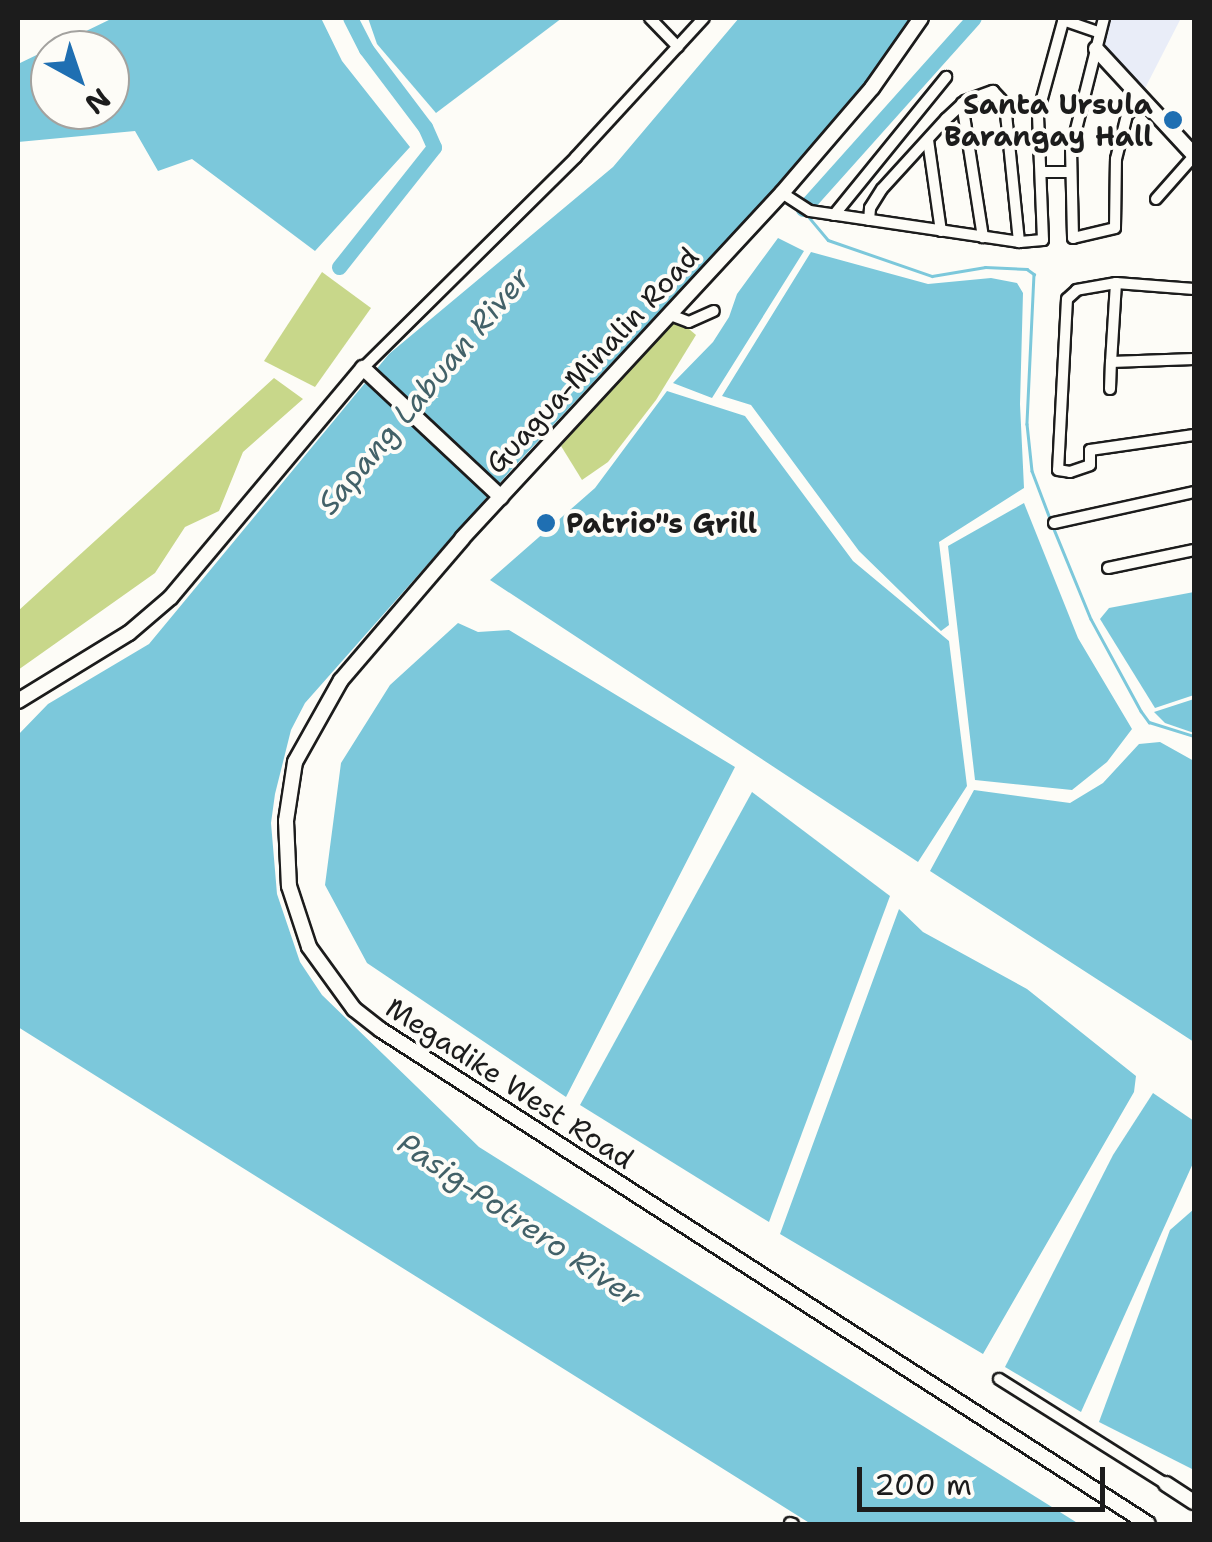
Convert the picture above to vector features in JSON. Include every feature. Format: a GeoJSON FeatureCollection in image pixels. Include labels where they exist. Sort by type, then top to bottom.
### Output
{"type":"FeatureCollection","features":[{"type":"Feature","properties":{"kind":"street"},"geometry":{"type":"LineString","coordinates":[[650,18],[678,47]]}},
{"type":"Feature","properties":{"kind":"street"},"geometry":{"type":"LineString","coordinates":[[18,701],[129,633],[171,598],[366,371],[704,18]]}},
{"type":"Feature","properties":{"kind":"street","name":"Guagua-Minalin Road"},"geometry":{"type":"LineString","coordinates":[[366,371],[498,494],[782,192],[878,79],[921,18]]}},
{"type":"Feature","properties":{"kind":"street"},"geometry":{"type":"LineString","coordinates":[[1104,18],[1079,107],[1070,172],[1073,238],[1115,228],[1116,159],[1127,115],[1140,101]]}},
{"type":"Feature","properties":{"kind":"street"},"geometry":{"type":"LineString","coordinates":[[782,192],[803,208],[834,215],[1019,242],[1044,238],[1038,113],[1063,19],[1100,33]]}},
{"type":"Feature","properties":{"kind":"street"},"geometry":{"type":"LineString","coordinates":[[1096,49],[1194,156],[1156,199]]}},
{"type":"Feature","properties":{"kind":"street"},"geometry":{"type":"LineString","coordinates":[[834,215],[946,77]]}},
{"type":"Feature","properties":{"kind":"street"},"geometry":{"type":"LineString","coordinates":[[869,220],[874,200],[962,104],[984,91],[993,91],[1005,104],[1019,242]]}},
{"type":"Feature","properties":{"kind":"street"},"geometry":{"type":"LineString","coordinates":[[962,104],[983,237]]}},
{"type":"Feature","properties":{"kind":"street"},"geometry":{"type":"LineString","coordinates":[[928,140],[941,230]]}},
{"type":"Feature","properties":{"kind":"street"},"geometry":{"type":"LineString","coordinates":[[1041,172],[1070,172]]}},
{"type":"Feature","properties":{"kind":"street"},"geometry":{"type":"LineString","coordinates":[[1110,390],[1116,283]]}},
{"type":"Feature","properties":{"kind":"street"},"geometry":{"type":"LineString","coordinates":[[1194,289],[1116,283],[1077,290],[1067,300],[1058,470],[1070,472],[1090,465],[1090,450],[1194,435]]}},
{"type":"Feature","properties":{"kind":"street"},"geometry":{"type":"LineString","coordinates":[[668,314],[690,322],[714,311]]}},
{"type":"Feature","properties":{"kind":"street"},"geometry":{"type":"LineString","coordinates":[[1111,362],[1194,359]]}},
{"type":"Feature","properties":{"kind":"street"},"geometry":{"type":"LineString","coordinates":[[1054,524],[1194,492]]}},
{"type":"Feature","properties":{"kind":"street","name":"Megadike West Road"},"geometry":{"type":"LineString","coordinates":[[498,494],[341,680],[307,733],[289,791],[286,852],[289,886],[309,947],[354,1009],[381,1030],[1148,1524]]}},
{"type":"Feature","properties":{"kind":"street"},"geometry":{"type":"LineString","coordinates":[[1108,568],[1194,550]]}},
{"type":"Feature","properties":{"kind":"street"},"geometry":{"type":"LineString","coordinates":[[1000,1379],[1194,1502]]}},
{"type":"Feature","properties":{"kind":"shaded area"},"geometry":{"type":"Polygon","coordinates":[[[1106,18],[1181,18],[1138,102],[1096,52],[1106,18]]]}},
{"type":"Feature","properties":{"kind":"green space"},"geometry":{"type":"Polygon","coordinates":[[[322,272],[371,308],[315,387],[264,361],[322,272]]]}},
{"type":"Feature","properties":{"kind":"green space"},"geometry":{"type":"Polygon","coordinates":[[[675,317],[696,335],[656,400],[608,462],[582,480],[561,446],[675,317]]]}},
{"type":"Feature","properties":{"kind":"green space"},"geometry":{"type":"Polygon","coordinates":[[[274,378],[303,399],[243,452],[219,511],[185,527],[155,573],[18,670],[18,611],[274,378]]]}},
{"type":"Feature","properties":{"kind":"water"},"geometry":{"type":"Polygon","coordinates":[[[113,18],[321,18],[342,61],[410,147],[315,251],[192,159],[158,171],[135,131],[18,142],[18,64],[30,58],[30,130],[130,130],[130,30],[88,30],[113,18]]]}},
{"type":"Feature","properties":{"kind":"water"},"geometry":{"type":"Polygon","coordinates":[[[368,18],[562,18],[436,113],[377,44],[368,18]]]}},
{"type":"Feature","properties":{"kind":"water"},"geometry":{"type":"Polygon","coordinates":[[[739,18],[918,18],[839,120],[511,470],[305,703],[291,730],[275,794],[271,823],[277,894],[300,962],[322,995],[479,1147],[1079,1524],[811,1524],[18,1027],[18,735],[48,704],[149,644],[389,354],[613,167],[739,18]]]}},
{"type":"Feature","properties":{"kind":"water"},"geometry":{"type":"Polygon","coordinates":[[[778,238],[804,251],[712,398],[673,383],[713,342],[729,317],[737,294],[778,238]]]}},
{"type":"Feature","properties":{"kind":"water"},"geometry":{"type":"Polygon","coordinates":[[[811,252],[928,284],[991,278],[1017,283],[1023,293],[1020,404],[1024,488],[939,542],[949,625],[941,631],[859,551],[751,405],[722,396],[811,252]]]}},
{"type":"Feature","properties":{"kind":"water"},"geometry":{"type":"Polygon","coordinates":[[[667,391],[745,416],[853,561],[949,641],[967,786],[918,862],[490,580],[595,488],[667,391]]]}},
{"type":"Feature","properties":{"kind":"water"},"geometry":{"type":"Polygon","coordinates":[[[1024,503],[1078,638],[1132,729],[1107,762],[1072,790],[975,780],[948,546],[1024,503]]]}},
{"type":"Feature","properties":{"kind":"water"},"geometry":{"type":"Polygon","coordinates":[[[1194,592],[1194,695],[1155,708],[1100,619],[1109,608],[1194,592]]]}},
{"type":"Feature","properties":{"kind":"water"},"geometry":{"type":"Polygon","coordinates":[[[458,623],[478,632],[509,630],[735,767],[566,1097],[367,963],[325,885],[341,763],[390,685],[458,623]]]}},
{"type":"Feature","properties":{"kind":"water"},"geometry":{"type":"Polygon","coordinates":[[[1194,699],[1194,733],[1165,723],[1154,712],[1194,699]]]}},
{"type":"Feature","properties":{"kind":"water"},"geometry":{"type":"Polygon","coordinates":[[[1160,742],[1194,761],[1194,1042],[930,871],[974,790],[1070,803],[1103,783],[1139,744],[1160,742]]]}},
{"type":"Feature","properties":{"kind":"water"},"geometry":{"type":"Polygon","coordinates":[[[752,792],[890,896],[769,1222],[580,1105],[752,792]]]}},
{"type":"Feature","properties":{"kind":"water"},"geometry":{"type":"Polygon","coordinates":[[[899,909],[923,932],[1027,989],[1136,1076],[1134,1092],[983,1354],[780,1234],[899,909]]]}},
{"type":"Feature","properties":{"kind":"water"},"geometry":{"type":"Polygon","coordinates":[[[1153,1093],[1194,1121],[1194,1161],[1081,1412],[1005,1367],[1113,1155],[1153,1093]]]}},
{"type":"Feature","properties":{"kind":"water"},"geometry":{"type":"Polygon","coordinates":[[[1194,1209],[1194,1470],[1099,1422],[1170,1230],[1194,1209]]]}},
{"type":"Feature","properties":{"kind":"waterway"},"geometry":{"type":"LineString","coordinates":[[339,267],[434,147],[425,127],[366,49],[350,18]]}},
{"type":"Feature","properties":{"kind":"waterway"},"geometry":{"type":"LineString","coordinates":[[803,209],[974,18]]}},
{"type":"Feature","properties":{"kind":"waterway"},"geometry":{"type":"LineString","coordinates":[[808,216],[828,240],[932,276],[985,267],[1027,269],[1034,274],[1027,424],[1032,471],[1051,521]]}},
{"type":"Feature","properties":{"kind":"waterway"},"geometry":{"type":"LineString","coordinates":[[1054,529],[1091,619],[1141,711],[1149,722],[1194,736]]}},
{"type":"Feature","properties":{"kind":"place","name":"Santa Ursula Barangay Hall"},"geometry":{"type":"Point","coordinates":[1173,120]}},
{"type":"Feature","properties":{"kind":"place","name":"Patrio\"s Grill"},"geometry":{"type":"Point","coordinates":[546,523]}},
{"type":"Feature","properties":{"kind":"water label","name":"Sapang Labuan River"},"geometry":{"type":"Point","coordinates":[424,391]}},
{"type":"Feature","properties":{"kind":"water label","name":"Pasig-Potrero River"},"geometry":{"type":"Point","coordinates":[519,1220]}}]}
